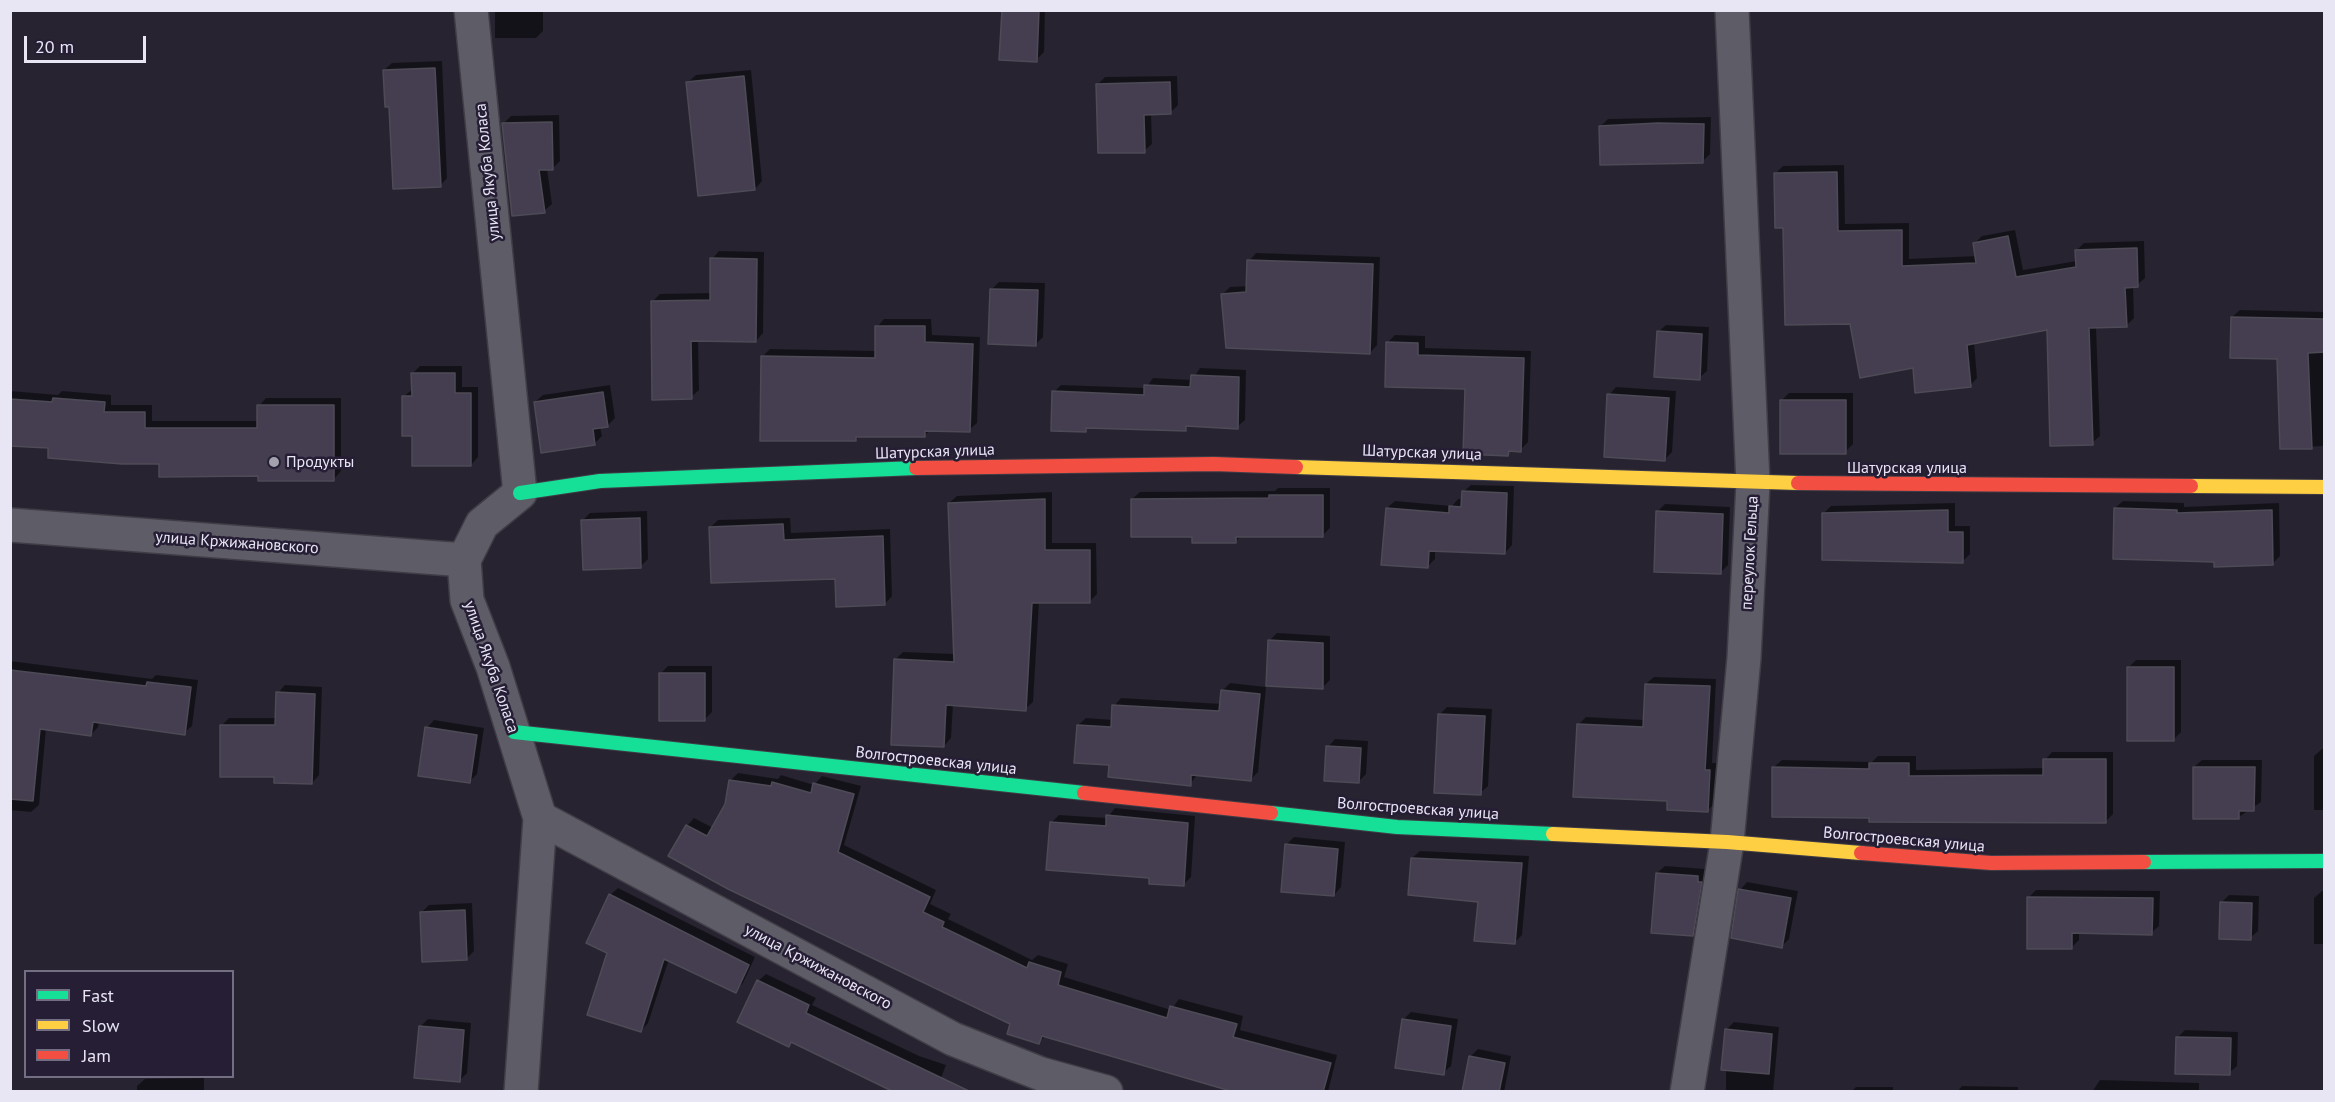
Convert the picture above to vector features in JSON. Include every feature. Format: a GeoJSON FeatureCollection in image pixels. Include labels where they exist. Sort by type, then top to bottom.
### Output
{"type":"FeatureCollection","features":[{"type":"Feature","properties":{"kind":"street","name":"улица Якуба Коласа"},"geometry":{"type":"LineString","coordinates":[[471,10],[520,493]]}},
{"type":"Feature","properties":{"kind":"street","name":"переулок Гельца"},"geometry":{"type":"LineString","coordinates":[[1687,1092],[1727,842],[1744,658],[1753,483],[1732,10]]}},
{"type":"Feature","properties":{"kind":"street","name":"Шатурская улица"},"geometry":{"type":"LineString","coordinates":[[520,493],[600,481],[966,466],[1214,464],[1753,483],[2325,486]]}},
{"type":"Feature","properties":{"kind":"street"},"geometry":{"type":"LineString","coordinates":[[464,560],[482,524],[520,493]]}},
{"type":"Feature","properties":{"kind":"street","name":"улица Кржижановского"},"geometry":{"type":"LineString","coordinates":[[10,525],[464,560]]}},
{"type":"Feature","properties":{"kind":"street","name":"улица Якуба Коласа"},"geometry":{"type":"LineString","coordinates":[[464,560],[467,600],[494,667],[540,818],[521,1092]]}},
{"type":"Feature","properties":{"kind":"street","name":"Волгостроевская улица"},"geometry":{"type":"LineString","coordinates":[[514,732],[1397,827],[1727,842],[1991,863],[2325,861]]}},
{"type":"Feature","properties":{"kind":"street","name":"улица Кржижановского"},"geometry":{"type":"LineString","coordinates":[[540,818],[954,1039],[1041,1074],[1106,1092]]}},
{"type":"Feature","properties":{"kind":"building"},"geometry":{"type":"Polygon","coordinates":[[[1002,10],[1039,10],[1037,62],[999,60],[1002,10]]]}},
{"type":"Feature","properties":{"kind":"building"},"geometry":{"type":"Polygon","coordinates":[[[435,68],[441,187],[393,189],[389,107],[385,107],[383,70],[435,68]]]}},
{"type":"Feature","properties":{"kind":"building"},"geometry":{"type":"Polygon","coordinates":[[[744,76],[755,190],[698,196],[686,82],[744,76]]]}},
{"type":"Feature","properties":{"kind":"building"},"geometry":{"type":"Polygon","coordinates":[[[1170,82],[1171,114],[1144,115],[1145,153],[1098,153],[1096,84],[1170,82]]]}},
{"type":"Feature","properties":{"kind":"building"},"geometry":{"type":"Polygon","coordinates":[[[552,122],[553,170],[539,170],[545,213],[512,216],[502,123],[552,122]]]}},
{"type":"Feature","properties":{"kind":"building"},"geometry":{"type":"Polygon","coordinates":[[[1658,123],[1704,124],[1703,163],[1600,165],[1599,126],[1658,123]]]}},
{"type":"Feature","properties":{"kind":"building"},"geometry":{"type":"Polygon","coordinates":[[[1837,172],[1838,231],[1902,230],[1902,266],[1976,263],[1973,243],[2008,236],[2016,277],[2076,267],[2075,250],[2137,248],[2138,287],[2125,288],[2127,327],[2089,328],[2093,445],[2050,446],[2047,330],[1967,345],[1971,387],[1915,393],[1913,368],[1860,378],[1850,324],[1785,325],[1783,228],[1775,228],[1774,173],[1837,172]]]}},
{"type":"Feature","properties":{"kind":"building"},"geometry":{"type":"Polygon","coordinates":[[[710,258],[757,259],[756,342],[691,341],[692,399],[652,400],[651,301],[710,300],[710,258]]]}},
{"type":"Feature","properties":{"kind":"building"},"geometry":{"type":"Polygon","coordinates":[[[1247,260],[1373,264],[1370,354],[1226,348],[1221,294],[1246,292],[1247,260]]]}},
{"type":"Feature","properties":{"kind":"building"},"geometry":{"type":"Polygon","coordinates":[[[990,289],[1038,290],[1036,346],[988,344],[990,289]]]}},
{"type":"Feature","properties":{"kind":"building"},"geometry":{"type":"Polygon","coordinates":[[[2231,317],[2325,319],[2325,352],[2308,353],[2312,449],[2280,449],[2277,359],[2230,358],[2231,317]]]}},
{"type":"Feature","properties":{"kind":"building"},"geometry":{"type":"Polygon","coordinates":[[[875,326],[925,326],[925,342],[973,344],[970,432],[925,431],[925,437],[856,437],[856,441],[760,441],[761,356],[875,358],[875,326]]]}},
{"type":"Feature","properties":{"kind":"building"},"geometry":{"type":"Polygon","coordinates":[[[1657,331],[1702,334],[1700,380],[1654,377],[1657,331]]]}},
{"type":"Feature","properties":{"kind":"building"},"geometry":{"type":"Polygon","coordinates":[[[1386,342],[1418,343],[1418,355],[1524,358],[1521,452],[1509,451],[1508,456],[1463,454],[1465,389],[1385,387],[1386,342]]]}},
{"type":"Feature","properties":{"kind":"building"},"geometry":{"type":"Polygon","coordinates":[[[411,373],[455,373],[455,393],[471,393],[471,466],[412,466],[412,436],[402,436],[402,396],[412,396],[411,373]]]}},
{"type":"Feature","properties":{"kind":"building"},"geometry":{"type":"Polygon","coordinates":[[[1191,375],[1239,377],[1238,429],[1186,426],[1186,431],[1086,428],[1086,432],[1051,431],[1052,391],[1144,395],[1144,385],[1190,387],[1191,375]]]}},
{"type":"Feature","properties":{"kind":"building"},"geometry":{"type":"Polygon","coordinates":[[[603,392],[608,427],[593,429],[595,445],[541,453],[534,402],[603,392]]]}},
{"type":"Feature","properties":{"kind":"building"},"geometry":{"type":"Polygon","coordinates":[[[1607,394],[1669,398],[1665,461],[1604,457],[1607,394]]]}},
{"type":"Feature","properties":{"kind":"building"},"geometry":{"type":"Polygon","coordinates":[[[53,398],[105,402],[104,412],[145,412],[145,428],[257,428],[257,405],[334,405],[334,481],[258,481],[258,476],[159,477],[159,464],[122,464],[48,458],[48,448],[10,446],[10,399],[52,402],[53,398]]]}},
{"type":"Feature","properties":{"kind":"building"},"geometry":{"type":"Polygon","coordinates":[[[1780,400],[1846,400],[1846,454],[1780,454],[1780,400]]]}},
{"type":"Feature","properties":{"kind":"building"},"geometry":{"type":"Polygon","coordinates":[[[1462,491],[1507,493],[1505,554],[1429,551],[1428,568],[1381,565],[1386,508],[1449,513],[1449,506],[1461,507],[1462,491]]]}},
{"type":"Feature","properties":{"kind":"building"},"geometry":{"type":"Polygon","coordinates":[[[1269,495],[1323,495],[1323,537],[1236,537],[1236,543],[1192,543],[1192,537],[1131,537],[1131,499],[1269,498],[1269,495]]]}},
{"type":"Feature","properties":{"kind":"building"},"geometry":{"type":"Polygon","coordinates":[[[1045,499],[1045,550],[1090,550],[1090,603],[1032,603],[1026,711],[946,705],[944,747],[891,745],[894,659],[954,662],[948,503],[1045,499]]]}},
{"type":"Feature","properties":{"kind":"building"},"geometry":{"type":"Polygon","coordinates":[[[2114,508],[2177,510],[2177,513],[2272,510],[2273,565],[2214,567],[2214,562],[2113,559],[2114,508]]]}},
{"type":"Feature","properties":{"kind":"building"},"geometry":{"type":"Polygon","coordinates":[[[1948,510],[1948,532],[1963,532],[1963,563],[1822,560],[1822,513],[1948,510]]]}},
{"type":"Feature","properties":{"kind":"building"},"geometry":{"type":"Polygon","coordinates":[[[1656,511],[1723,514],[1721,574],[1654,572],[1656,511]]]}},
{"type":"Feature","properties":{"kind":"building"},"geometry":{"type":"Polygon","coordinates":[[[640,518],[641,568],[583,570],[581,520],[640,518]]]}},
{"type":"Feature","properties":{"kind":"building"},"geometry":{"type":"Polygon","coordinates":[[[783,524],[784,540],[883,536],[885,605],[836,607],[835,579],[711,583],[709,527],[783,524]]]}},
{"type":"Feature","properties":{"kind":"building"},"geometry":{"type":"Polygon","coordinates":[[[1268,640],[1323,643],[1323,689],[1266,686],[1268,640]]]}},
{"type":"Feature","properties":{"kind":"building"},"geometry":{"type":"Polygon","coordinates":[[[2127,667],[2174,667],[2174,741],[2127,741],[2127,667]]]}},
{"type":"Feature","properties":{"kind":"building"},"geometry":{"type":"Polygon","coordinates":[[[10,670],[146,686],[147,682],[191,687],[185,735],[93,722],[91,736],[40,729],[33,801],[10,799],[10,670]]]}},
{"type":"Feature","properties":{"kind":"building"},"geometry":{"type":"Polygon","coordinates":[[[659,673],[705,673],[705,721],[659,721],[659,673]]]}},
{"type":"Feature","properties":{"kind":"building"},"geometry":{"type":"Polygon","coordinates":[[[1645,684],[1710,686],[1705,770],[1710,770],[1708,812],[1667,810],[1667,801],[1573,797],[1577,724],[1643,727],[1645,684]]]}},
{"type":"Feature","properties":{"kind":"building"},"geometry":{"type":"Polygon","coordinates":[[[1221,690],[1260,694],[1251,781],[1191,775],[1191,786],[1108,777],[1109,765],[1074,763],[1077,725],[1111,727],[1112,705],[1219,711],[1221,690]]]}},
{"type":"Feature","properties":{"kind":"building"},"geometry":{"type":"Polygon","coordinates":[[[276,692],[315,694],[312,784],[274,783],[274,777],[220,777],[220,725],[275,725],[276,692]]]}},
{"type":"Feature","properties":{"kind":"building"},"geometry":{"type":"Polygon","coordinates":[[[1438,714],[1485,716],[1481,795],[1434,793],[1438,714]]]}},
{"type":"Feature","properties":{"kind":"building"},"geometry":{"type":"Polygon","coordinates":[[[425,727],[477,735],[470,783],[418,776],[425,727]]]}},
{"type":"Feature","properties":{"kind":"building"},"geometry":{"type":"Polygon","coordinates":[[[1326,746],[1361,748],[1359,783],[1324,781],[1326,746]]]}},
{"type":"Feature","properties":{"kind":"building"},"geometry":{"type":"Polygon","coordinates":[[[2043,759],[2106,759],[2106,823],[1869,822],[1869,818],[1772,817],[1772,767],[1869,769],[1869,763],[1909,763],[1909,776],[2043,775],[2043,759]]]}},
{"type":"Feature","properties":{"kind":"building"},"geometry":{"type":"Polygon","coordinates":[[[2193,767],[2255,767],[2254,811],[2239,811],[2239,819],[2193,819],[2193,767]]]}},
{"type":"Feature","properties":{"kind":"building"},"geometry":{"type":"Polygon","coordinates":[[[729,780],[771,786],[772,782],[811,793],[813,783],[854,794],[838,852],[930,897],[923,912],[944,922],[942,927],[1027,968],[1029,962],[1061,972],[1058,985],[1167,1018],[1170,1006],[1237,1024],[1233,1037],[1331,1063],[1323,1092],[1234,1092],[1042,1036],[1039,1044],[1007,1034],[1010,1024],[728,889],[668,856],[686,825],[707,836],[725,804],[729,780]]]}},
{"type":"Feature","properties":{"kind":"building"},"geometry":{"type":"Polygon","coordinates":[[[1106,815],[1188,823],[1184,886],[1149,884],[1149,878],[1046,870],[1050,822],[1106,826],[1106,815]]]}},
{"type":"Feature","properties":{"kind":"building"},"geometry":{"type":"Polygon","coordinates":[[[1285,844],[1338,849],[1334,896],[1281,892],[1285,844]]]}},
{"type":"Feature","properties":{"kind":"building"},"geometry":{"type":"Polygon","coordinates":[[[1411,858],[1522,863],[1515,944],[1474,941],[1478,902],[1408,895],[1411,858]]]}},
{"type":"Feature","properties":{"kind":"building"},"geometry":{"type":"Polygon","coordinates":[[[1656,873],[1698,876],[1698,882],[1702,882],[1693,936],[1651,933],[1656,873]]]}},
{"type":"Feature","properties":{"kind":"building"},"geometry":{"type":"Polygon","coordinates":[[[1738,889],[1791,898],[1782,948],[1731,938],[1738,889]]]}},
{"type":"Feature","properties":{"kind":"building"},"geometry":{"type":"Polygon","coordinates":[[[609,894],[749,965],[736,993],[664,959],[641,1032],[587,1015],[607,953],[586,943],[609,894]]]}},
{"type":"Feature","properties":{"kind":"building"},"geometry":{"type":"Polygon","coordinates":[[[2027,897],[2153,898],[2152,935],[2072,933],[2072,949],[2027,949],[2027,897]]]}},
{"type":"Feature","properties":{"kind":"building"},"geometry":{"type":"Polygon","coordinates":[[[2220,902],[2252,903],[2251,940],[2219,939],[2220,902]]]}},
{"type":"Feature","properties":{"kind":"building"},"geometry":{"type":"Polygon","coordinates":[[[465,910],[467,960],[422,962],[420,912],[465,910]]]}},
{"type":"Feature","properties":{"kind":"building"},"geometry":{"type":"Polygon","coordinates":[[[757,980],[809,1005],[806,1013],[971,1092],[894,1092],[791,1042],[789,1047],[737,1022],[757,980]]]}},
{"type":"Feature","properties":{"kind":"building"},"geometry":{"type":"Polygon","coordinates":[[[1402,1019],[1451,1026],[1444,1075],[1395,1068],[1402,1019]]]}},
{"type":"Feature","properties":{"kind":"building"},"geometry":{"type":"Polygon","coordinates":[[[419,1026],[464,1030],[460,1082],[414,1078],[419,1026]]]}},
{"type":"Feature","properties":{"kind":"building"},"geometry":{"type":"Polygon","coordinates":[[[1725,1029],[1772,1034],[1769,1074],[1721,1070],[1725,1029]]]}},
{"type":"Feature","properties":{"kind":"building"},"geometry":{"type":"Polygon","coordinates":[[[2176,1037],[2231,1038],[2230,1075],[2175,1074],[2176,1037]]]}},
{"type":"Feature","properties":{"kind":"building"},"geometry":{"type":"Polygon","coordinates":[[[1469,1056],[1505,1063],[1499,1092],[1462,1092],[1469,1056]]]}},
{"type":"Feature","properties":{"kind":"traffic: fast"},"geometry":{"type":"LineString","coordinates":[[520,493],[600,481],[916,468]]}},
{"type":"Feature","properties":{"kind":"traffic: fast"},"geometry":{"type":"LineString","coordinates":[[514,732],[1084,793]]}},
{"type":"Feature","properties":{"kind":"traffic: fast"},"geometry":{"type":"LineString","coordinates":[[1271,813],[1397,827],[1553,834]]}},
{"type":"Feature","properties":{"kind":"traffic: fast"},"geometry":{"type":"LineString","coordinates":[[2144,862],[2324,861]]}},
{"type":"Feature","properties":{"kind":"traffic: slow"},"geometry":{"type":"LineString","coordinates":[[1296,467],[1798,483]]}},
{"type":"Feature","properties":{"kind":"traffic: slow"},"geometry":{"type":"LineString","coordinates":[[2191,486],[2324,487]]}},
{"type":"Feature","properties":{"kind":"traffic: slow"},"geometry":{"type":"LineString","coordinates":[[1553,834],[1727,842],[1861,853]]}},
{"type":"Feature","properties":{"kind":"traffic: jam"},"geometry":{"type":"LineString","coordinates":[[916,468],[1214,464],[1296,467]]}},
{"type":"Feature","properties":{"kind":"traffic: jam"},"geometry":{"type":"LineString","coordinates":[[1798,483],[2191,486]]}},
{"type":"Feature","properties":{"kind":"traffic: jam"},"geometry":{"type":"LineString","coordinates":[[1084,793],[1271,813]]}},
{"type":"Feature","properties":{"kind":"traffic: jam"},"geometry":{"type":"LineString","coordinates":[[1861,853],[1991,863],[2144,862]]}},
{"type":"Feature","properties":{"kind":"place","name":"Продукты"},"geometry":{"type":"Point","coordinates":[274,462]}}]}
